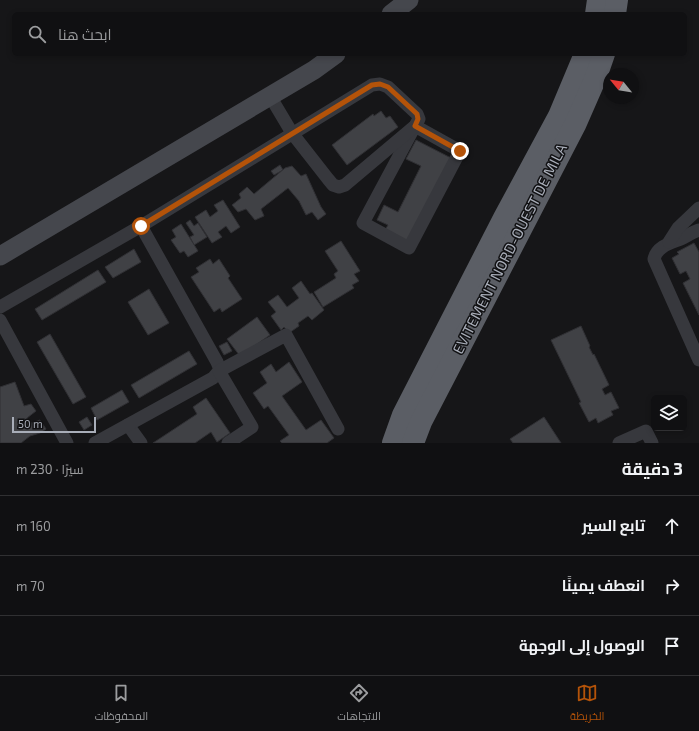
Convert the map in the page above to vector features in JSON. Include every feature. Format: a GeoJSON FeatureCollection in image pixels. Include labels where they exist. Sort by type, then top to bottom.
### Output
{"type":"FeatureCollection","features":[{"type":"Feature","properties":{"kind":"highway"},"geometry":{"type":"LineString","coordinates":[[596,12],[598,0]]}},
{"type":"Feature","properties":{"kind":"highway"},"geometry":{"type":"LineString","coordinates":[[615,12],[617,0]]}},
{"type":"Feature","properties":{"kind":"highway"},"geometry":{"type":"LineString","coordinates":[[392,443],[406,408],[504,218],[559,116],[584,56]]}},
{"type":"Feature","properties":{"kind":"highway","name":"EVITEMENT NORD-OUEST DE MILA"},"geometry":{"type":"LineString","coordinates":[[413,443],[424,415],[575,125],[596,77],[603,56]]}},
{"type":"Feature","properties":{"kind":"main road"},"geometry":{"type":"LineString","coordinates":[[394,12],[409,0]]}},
{"type":"Feature","properties":{"kind":"main road"},"geometry":{"type":"LineString","coordinates":[[0,256],[314,70],[333,56]]}},
{"type":"Feature","properties":{"kind":"street"},"geometry":{"type":"LineString","coordinates":[[0,307],[141,226],[372,85],[380,84],[388,87],[417,114],[418,119],[363,223],[409,248],[460,151],[415,126]]}},
{"type":"Feature","properties":{"kind":"street"},"geometry":{"type":"LineString","coordinates":[[270,96],[292,134],[333,185],[339,187],[345,185],[415,126]]}},
{"type":"Feature","properties":{"kind":"street"},"geometry":{"type":"LineString","coordinates":[[699,208],[678,228],[669,242],[656,253],[654,259],[699,360]]}},
{"type":"Feature","properties":{"kind":"street"},"geometry":{"type":"LineString","coordinates":[[699,214],[699,222]]}},
{"type":"Feature","properties":{"kind":"street"},"geometry":{"type":"LineString","coordinates":[[141,226],[217,362],[219,372],[252,427],[228,443]]}},
{"type":"Feature","properties":{"kind":"street"},"geometry":{"type":"LineString","coordinates":[[669,242],[681,239],[699,230]]}},
{"type":"Feature","properties":{"kind":"street"},"geometry":{"type":"LineString","coordinates":[[0,320],[67,443]]}},
{"type":"Feature","properties":{"kind":"street"},"geometry":{"type":"LineString","coordinates":[[95,443],[213,378],[219,372],[286,335],[338,429]]}},
{"type":"Feature","properties":{"kind":"street"},"geometry":{"type":"LineString","coordinates":[[128,425],[140,443]]}},
{"type":"Feature","properties":{"kind":"street"},"geometry":{"type":"LineString","coordinates":[[619,443],[646,430],[652,443]]}},
{"type":"Feature","properties":{"kind":"building"},"geometry":{"type":"Polygon","coordinates":[[[381,111],[386,118],[390,116],[398,127],[347,165],[332,145],[373,114],[374,116],[381,111]]]}},
{"type":"Feature","properties":{"kind":"building"},"geometry":{"type":"Polygon","coordinates":[[[416,140],[451,158],[409,242],[385,230],[388,225],[377,220],[384,205],[398,212],[421,166],[406,159],[416,140]]]}},
{"type":"Feature","properties":{"kind":"building"},"geometry":{"type":"Polygon","coordinates":[[[280,165],[283,170],[274,175],[271,171],[280,165]]]}},
{"type":"Feature","properties":{"kind":"building"},"geometry":{"type":"Polygon","coordinates":[[[292,166],[301,176],[306,174],[321,207],[326,214],[318,220],[312,212],[306,215],[299,201],[288,188],[261,209],[264,216],[255,220],[246,209],[238,212],[232,205],[241,198],[239,194],[247,187],[254,194],[285,168],[292,166]]]}},
{"type":"Feature","properties":{"kind":"building"},"geometry":{"type":"Polygon","coordinates":[[[223,200],[240,227],[231,233],[226,226],[218,232],[222,237],[212,243],[195,217],[206,210],[210,217],[218,211],[214,205],[223,200]]]}},
{"type":"Feature","properties":{"kind":"building"},"geometry":{"type":"Polygon","coordinates":[[[190,220],[194,226],[198,223],[207,237],[194,245],[190,237],[194,235],[186,223],[190,220]]]}},
{"type":"Feature","properties":{"kind":"building"},"geometry":{"type":"Polygon","coordinates":[[[181,224],[198,251],[188,257],[184,251],[180,253],[171,240],[176,237],[172,230],[181,224]]]}},
{"type":"Feature","properties":{"kind":"building"},"geometry":{"type":"Polygon","coordinates":[[[341,241],[360,271],[354,274],[359,281],[352,285],[354,288],[323,307],[314,292],[336,278],[334,274],[338,271],[325,251],[341,241]]]}},
{"type":"Feature","properties":{"kind":"building"},"geometry":{"type":"Polygon","coordinates":[[[694,243],[699,252],[699,315],[683,283],[690,279],[686,271],[680,274],[672,258],[679,254],[677,252],[694,243]]]}},
{"type":"Feature","properties":{"kind":"building"},"geometry":{"type":"Polygon","coordinates":[[[134,249],[141,262],[113,278],[105,267],[134,249]]]}},
{"type":"Feature","properties":{"kind":"building"},"geometry":{"type":"Polygon","coordinates":[[[210,259],[213,264],[219,259],[230,276],[228,278],[242,299],[222,312],[220,308],[214,312],[191,277],[199,272],[196,268],[210,259]]]}},
{"type":"Feature","properties":{"kind":"building"},"geometry":{"type":"Polygon","coordinates":[[[98,270],[106,282],[42,320],[35,309],[98,270]]]}},
{"type":"Feature","properties":{"kind":"building"},"geometry":{"type":"Polygon","coordinates":[[[301,281],[324,310],[312,320],[308,316],[298,323],[299,326],[289,333],[284,327],[281,330],[271,316],[276,312],[268,302],[278,295],[287,307],[299,298],[292,288],[301,281]]]}},
{"type":"Feature","properties":{"kind":"building"},"geometry":{"type":"Polygon","coordinates":[[[149,289],[169,323],[148,335],[128,302],[149,289]]]}},
{"type":"Feature","properties":{"kind":"building"},"geometry":{"type":"Polygon","coordinates":[[[257,317],[270,335],[240,356],[227,339],[257,317]]]}},
{"type":"Feature","properties":{"kind":"building"},"geometry":{"type":"Polygon","coordinates":[[[581,326],[590,346],[589,347],[609,385],[602,389],[605,395],[611,392],[619,408],[611,411],[613,415],[598,423],[596,418],[589,422],[551,340],[581,326]]]}},
{"type":"Feature","properties":{"kind":"building"},"geometry":{"type":"Polygon","coordinates":[[[50,334],[86,397],[73,404],[37,342],[50,334]]]}},
{"type":"Feature","properties":{"kind":"building"},"geometry":{"type":"Polygon","coordinates":[[[227,342],[232,351],[224,355],[219,346],[227,342]]]}},
{"type":"Feature","properties":{"kind":"building"},"geometry":{"type":"Polygon","coordinates":[[[189,351],[197,364],[139,398],[131,385],[189,351]]]}},
{"type":"Feature","properties":{"kind":"building"},"geometry":{"type":"Polygon","coordinates":[[[289,362],[302,382],[282,396],[306,430],[321,420],[334,438],[327,443],[282,443],[280,441],[289,435],[268,406],[264,409],[253,393],[267,383],[260,372],[271,364],[276,372],[289,362]]]}},
{"type":"Feature","properties":{"kind":"building"},"geometry":{"type":"Polygon","coordinates":[[[15,382],[24,406],[31,404],[36,411],[27,418],[30,426],[31,423],[40,420],[46,429],[40,433],[30,436],[21,443],[0,443],[0,387],[15,382]]]}},
{"type":"Feature","properties":{"kind":"building"},"geometry":{"type":"Polygon","coordinates":[[[122,390],[129,402],[97,420],[91,408],[122,390]]]}},
{"type":"Feature","properties":{"kind":"building"},"geometry":{"type":"Polygon","coordinates":[[[206,398],[230,433],[217,442],[211,432],[195,443],[153,443],[197,414],[193,407],[206,398]]]}},
{"type":"Feature","properties":{"kind":"building"},"geometry":{"type":"Polygon","coordinates":[[[87,417],[92,425],[84,430],[79,422],[87,417]]]}},
{"type":"Feature","properties":{"kind":"building"},"geometry":{"type":"Polygon","coordinates":[[[544,417],[561,443],[513,443],[510,439],[544,417]]]}},
{"type":"Feature","properties":{"kind":"route"},"geometry":{"type":"LineString","coordinates":[[141,226],[372,85],[380,84],[388,87],[417,114],[418,119],[415,126],[460,151]]}}]}
